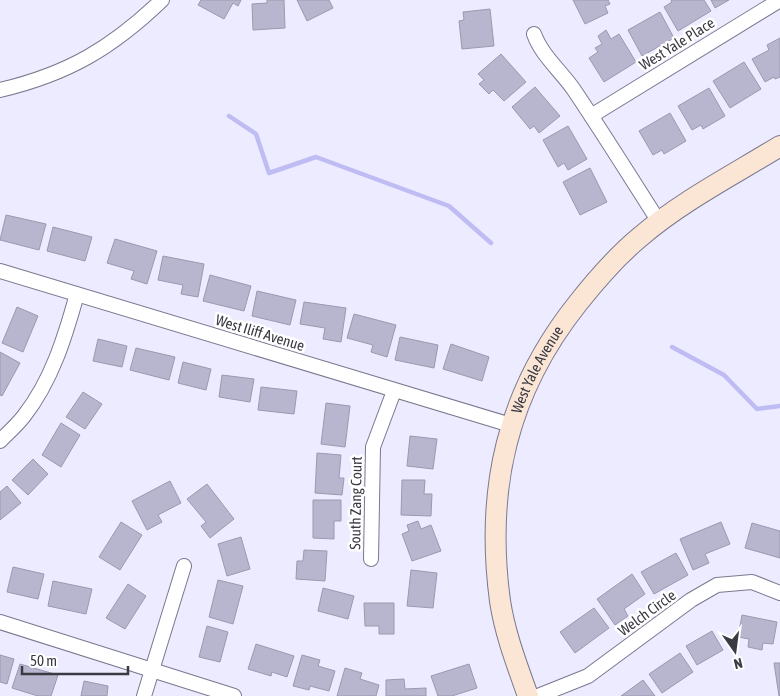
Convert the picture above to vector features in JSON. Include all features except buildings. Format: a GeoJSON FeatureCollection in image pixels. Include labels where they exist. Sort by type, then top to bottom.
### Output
{"type":"FeatureCollection","features":[{"type":"Feature","properties":{"kind":"street"},"geometry":{"type":"LineString","coordinates":[[0,90],[28,84],[75,65],[140,22],[162,0]]}},
{"type":"Feature","properties":{"kind":"street","name":"West Yale Place"},"geometry":{"type":"LineString","coordinates":[[592,116],[780,0]]}},
{"type":"Feature","properties":{"kind":"street"},"geometry":{"type":"LineString","coordinates":[[534,34],[538,44],[564,76],[592,116],[659,222]]}},
{"type":"Feature","properties":{"kind":"street","name":"West Yale Avenue"},"geometry":{"type":"LineString","coordinates":[[528,696],[510,643],[500,603],[495,525],[504,456],[511,425],[534,369],[556,332],[606,268],[640,237],[659,222],[780,146]]}},
{"type":"Feature","properties":{"kind":"street","name":"West Iliff Avenue"},"geometry":{"type":"LineString","coordinates":[[0,272],[511,425]]}},
{"type":"Feature","properties":{"kind":"street"},"geometry":{"type":"LineString","coordinates":[[0,441],[24,416],[46,382],[62,347],[77,294]]}},
{"type":"Feature","properties":{"kind":"street","name":"South Zang Court"},"geometry":{"type":"LineString","coordinates":[[371,559],[374,448],[394,391]]}},
{"type":"Feature","properties":{"kind":"street"},"geometry":{"type":"LineString","coordinates":[[144,696],[184,566]]}},
{"type":"Feature","properties":{"kind":"street","name":"Welch Circle"},"geometry":{"type":"LineString","coordinates":[[538,696],[588,676],[691,600],[717,585],[752,582],[780,594]]}},
{"type":"Feature","properties":{"kind":"street"},"geometry":{"type":"LineString","coordinates":[[0,622],[234,696]]}},
{"type":"Feature","properties":{"kind":"waterway"},"geometry":{"type":"LineString","coordinates":[[229,116],[256,134],[269,173],[316,157],[449,206],[491,243]]}},
{"type":"Feature","properties":{"kind":"waterway"},"geometry":{"type":"LineString","coordinates":[[672,347],[724,375],[757,409],[780,406]]}}]}
